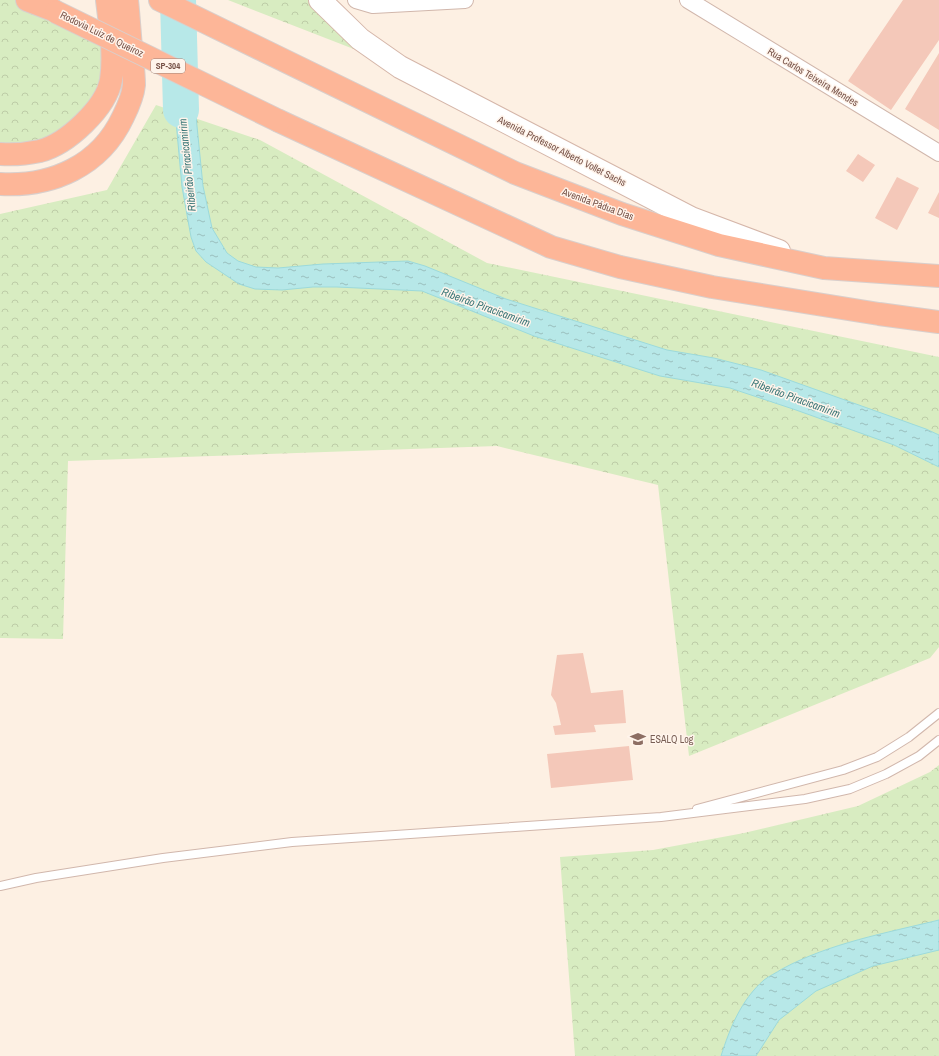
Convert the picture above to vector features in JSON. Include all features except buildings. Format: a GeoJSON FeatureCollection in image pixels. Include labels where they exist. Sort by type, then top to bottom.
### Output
{"type":"FeatureCollection","features":[{"type":"Feature","properties":{"kind":"highway"},"geometry":{"type":"LineString","coordinates":[[27,0],[55,11]]}},
{"type":"Feature","properties":{"kind":"highway","name":"Rodovia Luiz de Queiroz"},"geometry":{"type":"LineString","coordinates":[[32,0],[279,121],[551,247],[620,267],[712,287],[879,314],[939,322]]}},
{"type":"Feature","properties":{"kind":"highway"},"geometry":{"type":"LineString","coordinates":[[0,154],[21,155],[41,151],[73,132],[93,113],[110,82],[113,65],[107,0]]}},
{"type":"Feature","properties":{"kind":"highway"},"geometry":{"type":"LineString","coordinates":[[0,184],[21,185],[46,181],[69,172],[92,158],[108,142],[130,103],[134,86],[127,0]]}},
{"type":"Feature","properties":{"kind":"highway","name":"Avenida Pádua Dias"},"geometry":{"type":"LineString","coordinates":[[160,0],[515,173],[622,214],[719,245],[824,268],[939,276]]}},
{"type":"Feature","properties":{"kind":"main road","name":"Avenida Professor Alberto Vollet Sachs"},"geometry":{"type":"LineString","coordinates":[[320,0],[360,39],[400,68],[691,218],[824,268]]}},
{"type":"Feature","properties":{"kind":"street"},"geometry":{"type":"LineString","coordinates":[[356,0],[373,5],[465,0]]}},
{"type":"Feature","properties":{"kind":"street","name":"Rua Carlos Teixeira Mendes"},"geometry":{"type":"LineString","coordinates":[[688,0],[939,153]]}},
{"type":"Feature","properties":{"kind":"lane"},"geometry":{"type":"LineString","coordinates":[[661,817],[843,770],[877,757],[909,737],[939,713]]}},
{"type":"Feature","properties":{"kind":"lane"},"geometry":{"type":"LineString","coordinates":[[0,886],[36,878],[156,859],[292,842],[661,817],[806,799],[850,788],[886,774],[919,756],[939,740]]}},
{"type":"Feature","properties":{"kind":"green space"},"geometry":{"type":"Polygon","coordinates":[[[0,0],[27,0],[111,39],[110,82],[63,140],[0,153],[0,0]]]}},
{"type":"Feature","properties":{"kind":"green space"},"geometry":{"type":"Polygon","coordinates":[[[228,0],[324,0],[400,67],[228,0]]]}},
{"type":"Feature","properties":{"kind":"green space"},"geometry":{"type":"Polygon","coordinates":[[[156,105],[260,140],[487,263],[939,357],[939,647],[930,658],[689,756],[658,485],[497,446],[68,461],[63,639],[0,638],[0,214],[107,190],[156,105]]]}},
{"type":"Feature","properties":{"kind":"green space"},"geometry":{"type":"Polygon","coordinates":[[[939,765],[939,1056],[575,1056],[560,857],[653,850],[744,833],[858,806],[930,772],[939,765]]]}},
{"type":"Feature","properties":{"kind":"water"},"geometry":{"type":"Polygon","coordinates":[[[172,77],[193,86],[203,186],[212,228],[227,253],[238,261],[256,267],[278,268],[323,264],[408,261],[425,266],[506,299],[667,350],[714,358],[761,370],[926,429],[939,435],[939,467],[894,445],[796,410],[730,388],[660,376],[534,336],[422,291],[337,287],[313,287],[282,290],[255,289],[239,284],[206,262],[196,251],[191,237],[182,187],[172,77]]]}},
{"type":"Feature","properties":{"kind":"water"},"geometry":{"type":"Polygon","coordinates":[[[939,920],[939,950],[873,966],[816,991],[779,1020],[756,1056],[721,1056],[737,1015],[749,996],[768,977],[800,960],[839,945],[939,920]]]}},
{"type":"Feature","properties":{"kind":"waterway","name":"Ribeirão Piracicamirim"},"geometry":{"type":"LineString","coordinates":[[178,0],[181,110]]}},
{"type":"Feature","properties":{"kind":"place","name":"ESALQ Log"},"geometry":{"type":"Point","coordinates":[638,739]}}]}
